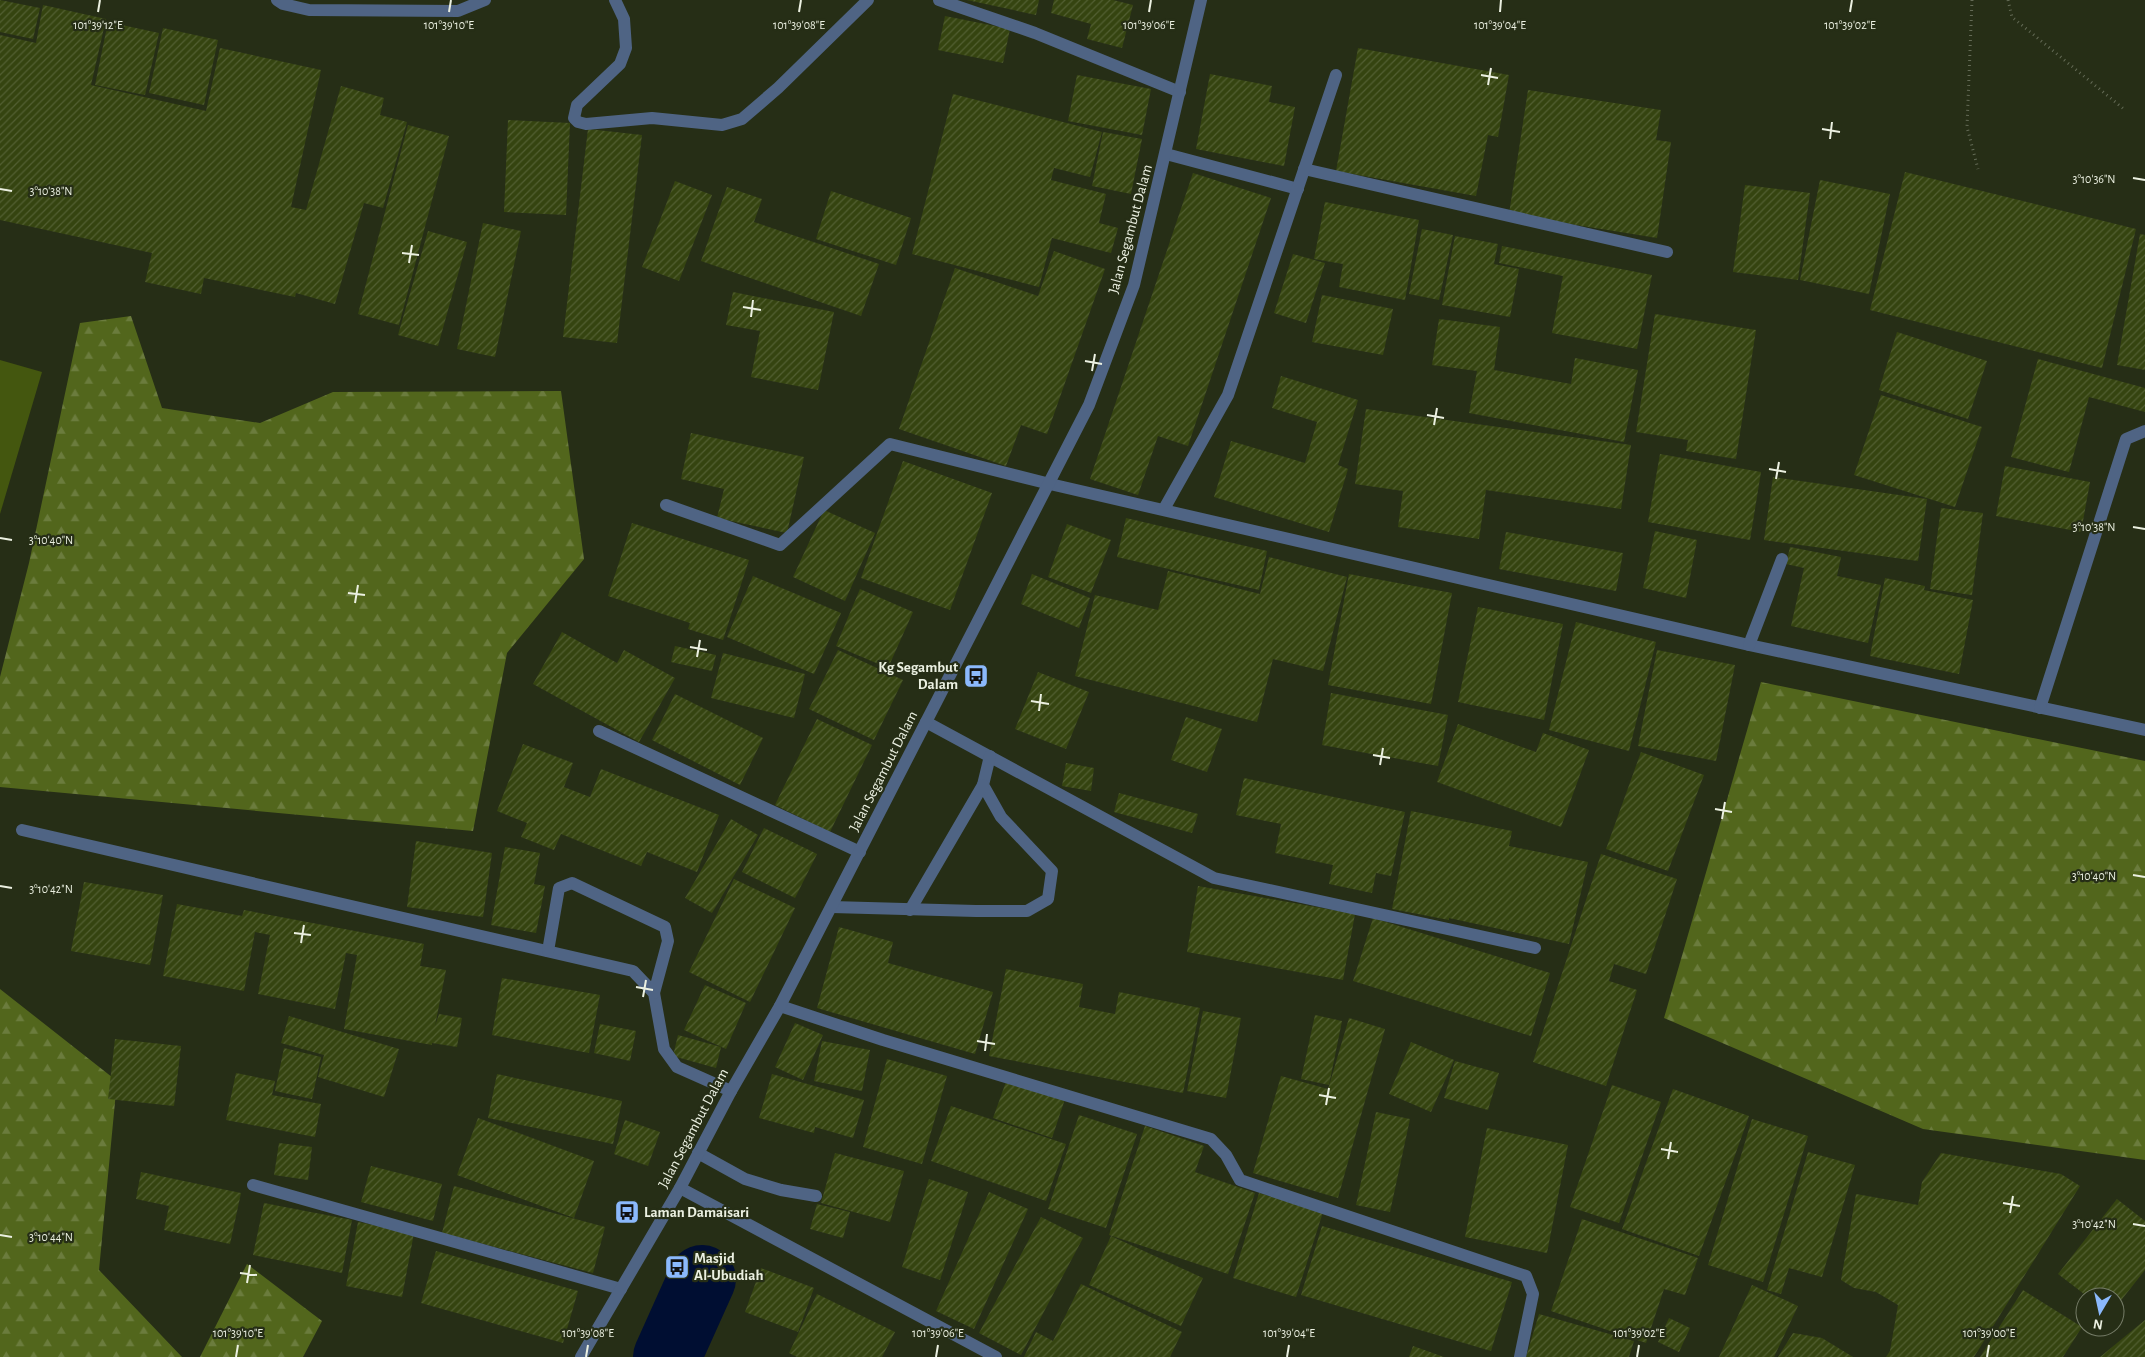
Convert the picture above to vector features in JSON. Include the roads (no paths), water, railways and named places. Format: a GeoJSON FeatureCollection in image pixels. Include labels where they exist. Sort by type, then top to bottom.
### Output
{"type":"FeatureCollection","features":[{"type":"Feature","properties":{"kind":"street"},"geometry":{"type":"LineString","coordinates":[[280,2],[309,10],[458,10],[480,4],[485,0]]}},
{"type":"Feature","properties":{"kind":"street"},"geometry":{"type":"LineString","coordinates":[[615,0],[624,19],[626,48],[620,64],[577,105],[574,118],[578,122],[586,124],[652,118],[722,125],[742,119],[778,88],[868,0]]}},
{"type":"Feature","properties":{"kind":"street"},"geometry":{"type":"LineString","coordinates":[[938,0],[1035,33],[1180,92]]}},
{"type":"Feature","properties":{"kind":"street","name":"Jalan Segambut Dalam"},"geometry":{"type":"LineString","coordinates":[[581,1357],[680,1188],[731,1092],[780,1006],[1089,405],[1134,285],[1201,0]]}},
{"type":"Feature","properties":{"kind":"street"},"geometry":{"type":"LineString","coordinates":[[1164,509],[1228,395],[1336,75]]}},
{"type":"Feature","properties":{"kind":"street"},"geometry":{"type":"LineString","coordinates":[[1166,154],[1298,189]]}},
{"type":"Feature","properties":{"kind":"street"},"geometry":{"type":"LineString","coordinates":[[1304,169],[1667,252]]}},
{"type":"Feature","properties":{"kind":"street"},"geometry":{"type":"LineString","coordinates":[[2040,708],[2126,439],[2145,431]]}},
{"type":"Feature","properties":{"kind":"street"},"geometry":{"type":"LineString","coordinates":[[666,505],[780,545],[890,444],[1050,484],[1749,646],[2145,730]]}},
{"type":"Feature","properties":{"kind":"street"},"geometry":{"type":"LineString","coordinates":[[1749,646],[1782,559]]}},
{"type":"Feature","properties":{"kind":"street"},"geometry":{"type":"LineString","coordinates":[[926,722],[1214,878],[1536,948]]}},
{"type":"Feature","properties":{"kind":"street"},"geometry":{"type":"LineString","coordinates":[[599,731],[860,852]]}},
{"type":"Feature","properties":{"kind":"street"},"geometry":{"type":"LineString","coordinates":[[910,910],[983,785],[990,756]]}},
{"type":"Feature","properties":{"kind":"street"},"geometry":{"type":"LineString","coordinates":[[832,907],[1027,911],[1048,899],[1052,871],[1001,817],[983,785]]}},
{"type":"Feature","properties":{"kind":"street"},"geometry":{"type":"LineString","coordinates":[[22,830],[633,971],[654,993]]}},
{"type":"Feature","properties":{"kind":"street"},"geometry":{"type":"LineString","coordinates":[[548,951],[559,888],[572,882],[665,927],[668,941],[654,993],[664,1050],[677,1067],[731,1092]]}},
{"type":"Feature","properties":{"kind":"street"},"geometry":{"type":"LineString","coordinates":[[780,1006],[883,1040],[1211,1139],[1226,1155],[1240,1180],[1526,1276],[1533,1294],[1520,1357]]}},
{"type":"Feature","properties":{"kind":"street"},"geometry":{"type":"LineString","coordinates":[[698,1153],[745,1179],[781,1190],[816,1196]]}},
{"type":"Feature","properties":{"kind":"street"},"geometry":{"type":"LineString","coordinates":[[253,1185],[621,1289]]}},
{"type":"Feature","properties":{"kind":"street"},"geometry":{"type":"LineString","coordinates":[[680,1188],[996,1357]]}},
{"type":"Feature","properties":{"kind":"waterway"},"geometry":{"type":"LineString","coordinates":[[667,1357],[702,1279]]}},
{"type":"Feature","properties":{"kind":"place","name":"Kg Segambut Dalam"},"geometry":{"type":"Point","coordinates":[976,676]}},
{"type":"Feature","properties":{"kind":"place","name":"Laman Damaisari"},"geometry":{"type":"Point","coordinates":[627,1212]}},
{"type":"Feature","properties":{"kind":"place","name":"Masjid Al-Ubudiah"},"geometry":{"type":"Point","coordinates":[677,1267]}}]}
